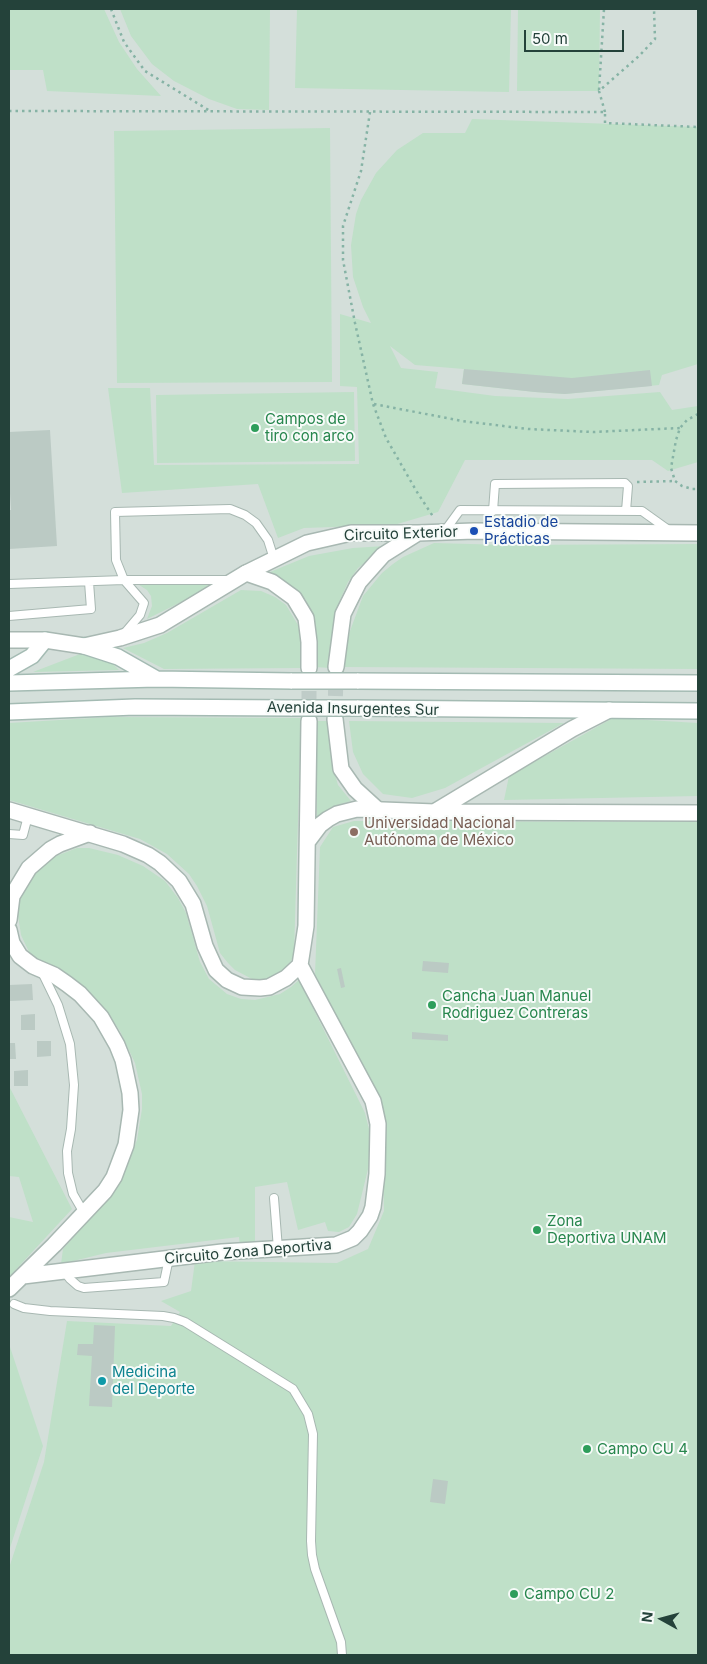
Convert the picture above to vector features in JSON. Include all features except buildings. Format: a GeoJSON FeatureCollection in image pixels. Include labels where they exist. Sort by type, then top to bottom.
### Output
{"type":"FeatureCollection","features":[{"type":"Feature","properties":{"kind":"street","name":"Circuito Exterior"},"geometry":{"type":"LineString","coordinates":[[9,640],[45,640],[84,646],[120,638],[160,624],[274,559],[307,543],[352,533],[474,531],[698,533]]}},
{"type":"Feature","properties":{"kind":"street"},"geometry":{"type":"LineString","coordinates":[[336,666],[343,614],[359,582],[383,555],[418,533]]}},
{"type":"Feature","properties":{"kind":"street"},"geometry":{"type":"LineString","coordinates":[[242,577],[272,582],[294,598],[306,618],[310,642],[309,668]]}},
{"type":"Feature","properties":{"kind":"street"},"geometry":{"type":"LineString","coordinates":[[9,669],[32,656],[45,640]]}},
{"type":"Feature","properties":{"kind":"street"},"geometry":{"type":"LineString","coordinates":[[84,646],[118,657],[156,679]]}},
{"type":"Feature","properties":{"kind":"street","name":"Avenida Insurgentes Sur"},"geometry":{"type":"LineString","coordinates":[[9,683],[156,679],[698,683]]}},
{"type":"Feature","properties":{"kind":"street","name":"Avenida Insurgentes Sur"},"geometry":{"type":"LineString","coordinates":[[9,712],[134,707],[698,711]]}},
{"type":"Feature","properties":{"kind":"street"},"geometry":{"type":"LineString","coordinates":[[435,812],[572,729],[609,710]]}},
{"type":"Feature","properties":{"kind":"street"},"geometry":{"type":"LineString","coordinates":[[335,719],[341,769],[355,789],[378,810]]}},
{"type":"Feature","properties":{"kind":"street"},"geometry":{"type":"LineString","coordinates":[[9,810],[90,833],[148,855],[171,872],[187,892],[216,970],[227,980],[242,987],[269,987],[286,978],[300,965],[306,926],[310,721]]}},
{"type":"Feature","properties":{"kind":"street"},"geometry":{"type":"LineString","coordinates":[[308,841],[320,825],[337,814],[357,809],[435,812],[698,813]]}},
{"type":"Feature","properties":{"kind":"street"},"geometry":{"type":"LineString","coordinates":[[9,920],[12,896],[29,868],[51,849],[90,833]]}},
{"type":"Feature","properties":{"kind":"street"},"geometry":{"type":"LineString","coordinates":[[9,930],[12,943],[20,956],[32,966],[40,968],[61,980],[80,994],[101,1017],[118,1045],[128,1076],[131,1110],[123,1153],[114,1177],[105,1191],[15,1283]]}},
{"type":"Feature","properties":{"kind":"street","name":"Circuito Zona Deportiva"},"geometry":{"type":"LineString","coordinates":[[15,1283],[64,1271],[169,1258],[222,1252],[336,1246],[353,1238],[360,1231],[374,1207],[378,1124],[372,1101],[300,965]]}},
{"type":"Feature","properties":{"kind":"lane"},"geometry":{"type":"LineString","coordinates":[[493,511],[495,484],[625,482],[628,486],[626,511]]}},
{"type":"Feature","properties":{"kind":"lane"},"geometry":{"type":"LineString","coordinates":[[120,638],[140,614],[144,603],[124,580],[116,560],[116,512],[230,509],[245,514],[256,524],[268,540],[274,559]]}},
{"type":"Feature","properties":{"kind":"lane"},"geometry":{"type":"LineString","coordinates":[[444,532],[460,510],[642,511],[674,533]]}},
{"type":"Feature","properties":{"kind":"lane"},"geometry":{"type":"LineString","coordinates":[[9,584],[242,577]]}},
{"type":"Feature","properties":{"kind":"lane"},"geometry":{"type":"LineString","coordinates":[[9,616],[91,609],[88,582]]}},
{"type":"Feature","properties":{"kind":"lane"},"geometry":{"type":"LineString","coordinates":[[9,834],[23,835],[28,816]]}},
{"type":"Feature","properties":{"kind":"lane"},"geometry":{"type":"LineString","coordinates":[[40,968],[58,1005],[70,1044],[74,1092],[67,1167],[73,1194],[84,1213]]}},
{"type":"Feature","properties":{"kind":"lane"},"geometry":{"type":"LineString","coordinates":[[274,1198],[278,1249]]}},
{"type":"Feature","properties":{"kind":"lane"},"geometry":{"type":"LineString","coordinates":[[64,1271],[78,1286],[84,1288],[164,1282],[169,1258]]}},
{"type":"Feature","properties":{"kind":"lane"},"geometry":{"type":"LineString","coordinates":[[14,1304],[24,1308],[50,1311],[174,1318],[185,1322],[294,1389],[308,1414],[313,1434],[312,1555],[341,1642],[342,1655]]}},
{"type":"Feature","properties":{"kind":"path"},"geometry":{"type":"LineString","coordinates":[[111,9],[124,42],[145,71],[211,112]]}},
{"type":"Feature","properties":{"kind":"path"},"geometry":{"type":"LineString","coordinates":[[604,9],[598,91],[605,112],[605,123],[698,127]]}},
{"type":"Feature","properties":{"kind":"path"},"geometry":{"type":"LineString","coordinates":[[598,91],[639,56],[655,39],[654,9]]}},
{"type":"Feature","properties":{"kind":"path"},"geometry":{"type":"LineString","coordinates":[[9,111],[605,112]]}},
{"type":"Feature","properties":{"kind":"path"},"geometry":{"type":"LineString","coordinates":[[370,112],[361,171],[343,226],[343,260],[355,323],[374,404],[386,438],[417,492],[444,532]]}},
{"type":"Feature","properties":{"kind":"path"},"geometry":{"type":"LineString","coordinates":[[374,404],[462,421],[528,429],[593,432],[680,428]]}},
{"type":"Feature","properties":{"kind":"path"},"geometry":{"type":"LineString","coordinates":[[675,481],[671,468],[680,428],[687,420],[698,414]]}},
{"type":"Feature","properties":{"kind":"path"},"geometry":{"type":"LineString","coordinates":[[625,482],[675,481],[692,490],[698,490]]}},
{"type":"Feature","properties":{"kind":"shaded area","name":"Universidad Nacional Autónoma de México"},"geometry":{"type":"Polygon","coordinates":[[[9,9],[698,9],[698,1655],[9,1655],[9,9]]]}},
{"type":"Feature","properties":{"kind":"green space"},"geometry":{"type":"Polygon","coordinates":[[[9,9],[104,9],[119,42],[137,69],[161,96],[47,91],[43,70],[9,70],[9,9]]]}},
{"type":"Feature","properties":{"kind":"green space"},"geometry":{"type":"Polygon","coordinates":[[[120,9],[270,9],[269,110],[237,109],[209,99],[174,81],[152,64],[131,36],[120,9]]]}},
{"type":"Feature","properties":{"kind":"green space"},"geometry":{"type":"Polygon","coordinates":[[[297,9],[511,9],[509,92],[295,88],[297,9]]]}},
{"type":"Feature","properties":{"kind":"green space"},"geometry":{"type":"Polygon","coordinates":[[[518,9],[600,9],[599,91],[517,91],[518,9]]]}},
{"type":"Feature","properties":{"kind":"green space"},"geometry":{"type":"Polygon","coordinates":[[[472,119],[698,127],[698,364],[662,375],[659,385],[565,394],[462,384],[464,369],[415,365],[390,346],[401,368],[438,372],[435,388],[495,396],[568,399],[660,392],[672,410],[698,406],[698,462],[668,471],[652,460],[465,460],[438,512],[394,525],[304,528],[278,538],[258,484],[122,493],[108,388],[150,388],[154,465],[359,464],[357,387],[340,386],[340,314],[371,323],[363,307],[353,277],[351,245],[356,214],[361,200],[376,173],[397,150],[423,133],[465,133],[472,119]]]}},
{"type":"Feature","properties":{"kind":"green space"},"geometry":{"type":"Polygon","coordinates":[[[330,128],[332,382],[117,383],[114,131],[330,128]]]}},
{"type":"Feature","properties":{"kind":"green space","name":"Campos de tiro con arco"},"geometry":{"type":"Polygon","coordinates":[[[354,392],[355,461],[157,463],[156,395],[354,392]]]}},
{"type":"Feature","properties":{"kind":"green space"},"geometry":{"type":"Polygon","coordinates":[[[434,543],[506,545],[698,544],[698,669],[345,667],[350,631],[363,596],[382,573],[393,564],[403,557],[434,543]]]}},
{"type":"Feature","properties":{"kind":"green space"},"geometry":{"type":"Polygon","coordinates":[[[385,546],[358,568],[348,582],[340,600],[334,618],[331,668],[314,667],[314,619],[306,600],[295,588],[271,576],[270,572],[309,556],[353,548],[385,546]]]}},
{"type":"Feature","properties":{"kind":"green space"},"geometry":{"type":"Polygon","coordinates":[[[213,582],[193,596],[147,619],[152,606],[151,596],[147,590],[136,583],[213,582]]]}},
{"type":"Feature","properties":{"kind":"green space"},"geometry":{"type":"Polygon","coordinates":[[[241,590],[261,591],[275,597],[286,605],[298,625],[301,638],[301,668],[164,669],[123,648],[144,643],[167,633],[241,590]]]}},
{"type":"Feature","properties":{"kind":"green space"},"geometry":{"type":"Polygon","coordinates":[[[80,654],[113,664],[119,670],[33,672],[80,654]]]}},
{"type":"Feature","properties":{"kind":"green space"},"geometry":{"type":"Polygon","coordinates":[[[110,717],[301,718],[294,954],[281,973],[267,979],[252,979],[235,970],[228,963],[220,953],[207,906],[197,886],[189,874],[167,854],[140,839],[9,800],[9,723],[110,717]]]}},
{"type":"Feature","properties":{"kind":"green space"},"geometry":{"type":"Polygon","coordinates":[[[613,718],[698,723],[698,796],[504,800],[509,776],[613,718]]]}},
{"type":"Feature","properties":{"kind":"green space"},"geometry":{"type":"Polygon","coordinates":[[[317,721],[332,721],[333,768],[338,785],[351,801],[337,805],[317,817],[317,721]]]}},
{"type":"Feature","properties":{"kind":"green space"},"geometry":{"type":"Polygon","coordinates":[[[349,721],[564,723],[445,788],[412,798],[383,794],[363,774],[353,752],[349,721]]]}},
{"type":"Feature","properties":{"kind":"green space","name":"Zona Deportiva UNAM"},"geometry":{"type":"Polygon","coordinates":[[[354,821],[698,822],[698,1655],[9,1655],[9,1568],[44,1462],[67,1321],[171,1326],[180,1312],[161,1301],[191,1291],[195,1261],[337,1263],[368,1249],[384,1211],[382,1107],[315,974],[320,847],[333,827],[354,821]]]}},
{"type":"Feature","properties":{"kind":"green space"},"geometry":{"type":"Polygon","coordinates":[[[77,848],[89,848],[118,855],[143,866],[165,881],[178,898],[186,913],[200,962],[209,979],[227,994],[241,999],[255,1000],[280,994],[299,980],[365,1113],[369,1129],[370,1161],[357,1214],[349,1227],[339,1232],[328,1231],[325,1222],[298,1230],[287,1182],[255,1187],[255,1248],[240,1248],[239,1237],[106,1253],[61,1264],[63,1249],[110,1195],[126,1169],[137,1140],[142,1109],[142,1094],[135,1063],[120,1031],[110,1016],[86,989],[30,954],[21,935],[18,915],[21,894],[33,875],[41,866],[56,856],[77,848]]]}},
{"type":"Feature","properties":{"kind":"green space"},"geometry":{"type":"Polygon","coordinates":[[[9,1086],[72,1209],[9,1277],[9,1217],[33,1222],[19,1177],[9,1176],[9,1086]]]}},
{"type":"Feature","properties":{"kind":"green space"},"geometry":{"type":"Polygon","coordinates":[[[9,1344],[43,1446],[9,1551],[9,1344]]]}},
{"type":"Feature","properties":{"kind":"tunnel"},"geometry":{"type":"LineString","coordinates":[[309,668],[309,720]]}},
{"type":"Feature","properties":{"kind":"tunnel"},"geometry":{"type":"LineString","coordinates":[[335,719],[336,668]]}},
{"type":"Feature","properties":{"kind":"place","name":"Campos de tiro con arco"},"geometry":{"type":"Point","coordinates":[255,428]}},
{"type":"Feature","properties":{"kind":"place","name":"Estadio de Prácticas"},"geometry":{"type":"Point","coordinates":[474,531]}},
{"type":"Feature","properties":{"kind":"place","name":"Universidad Nacional Autónoma de México"},"geometry":{"type":"Point","coordinates":[354,832]}},
{"type":"Feature","properties":{"kind":"place","name":"Cancha Juan Manuel Rodriguez Contreras"},"geometry":{"type":"Point","coordinates":[432,1005]}},
{"type":"Feature","properties":{"kind":"place","name":"Zona Deportiva UNAM"},"geometry":{"type":"Point","coordinates":[537,1230]}},
{"type":"Feature","properties":{"kind":"place","name":"Medicina del Deporte"},"geometry":{"type":"Point","coordinates":[102,1381]}},
{"type":"Feature","properties":{"kind":"place","name":"Campo CU 4"},"geometry":{"type":"Point","coordinates":[587,1449]}},
{"type":"Feature","properties":{"kind":"place","name":"Campo CU 2"},"geometry":{"type":"Point","coordinates":[514,1594]}}]}
